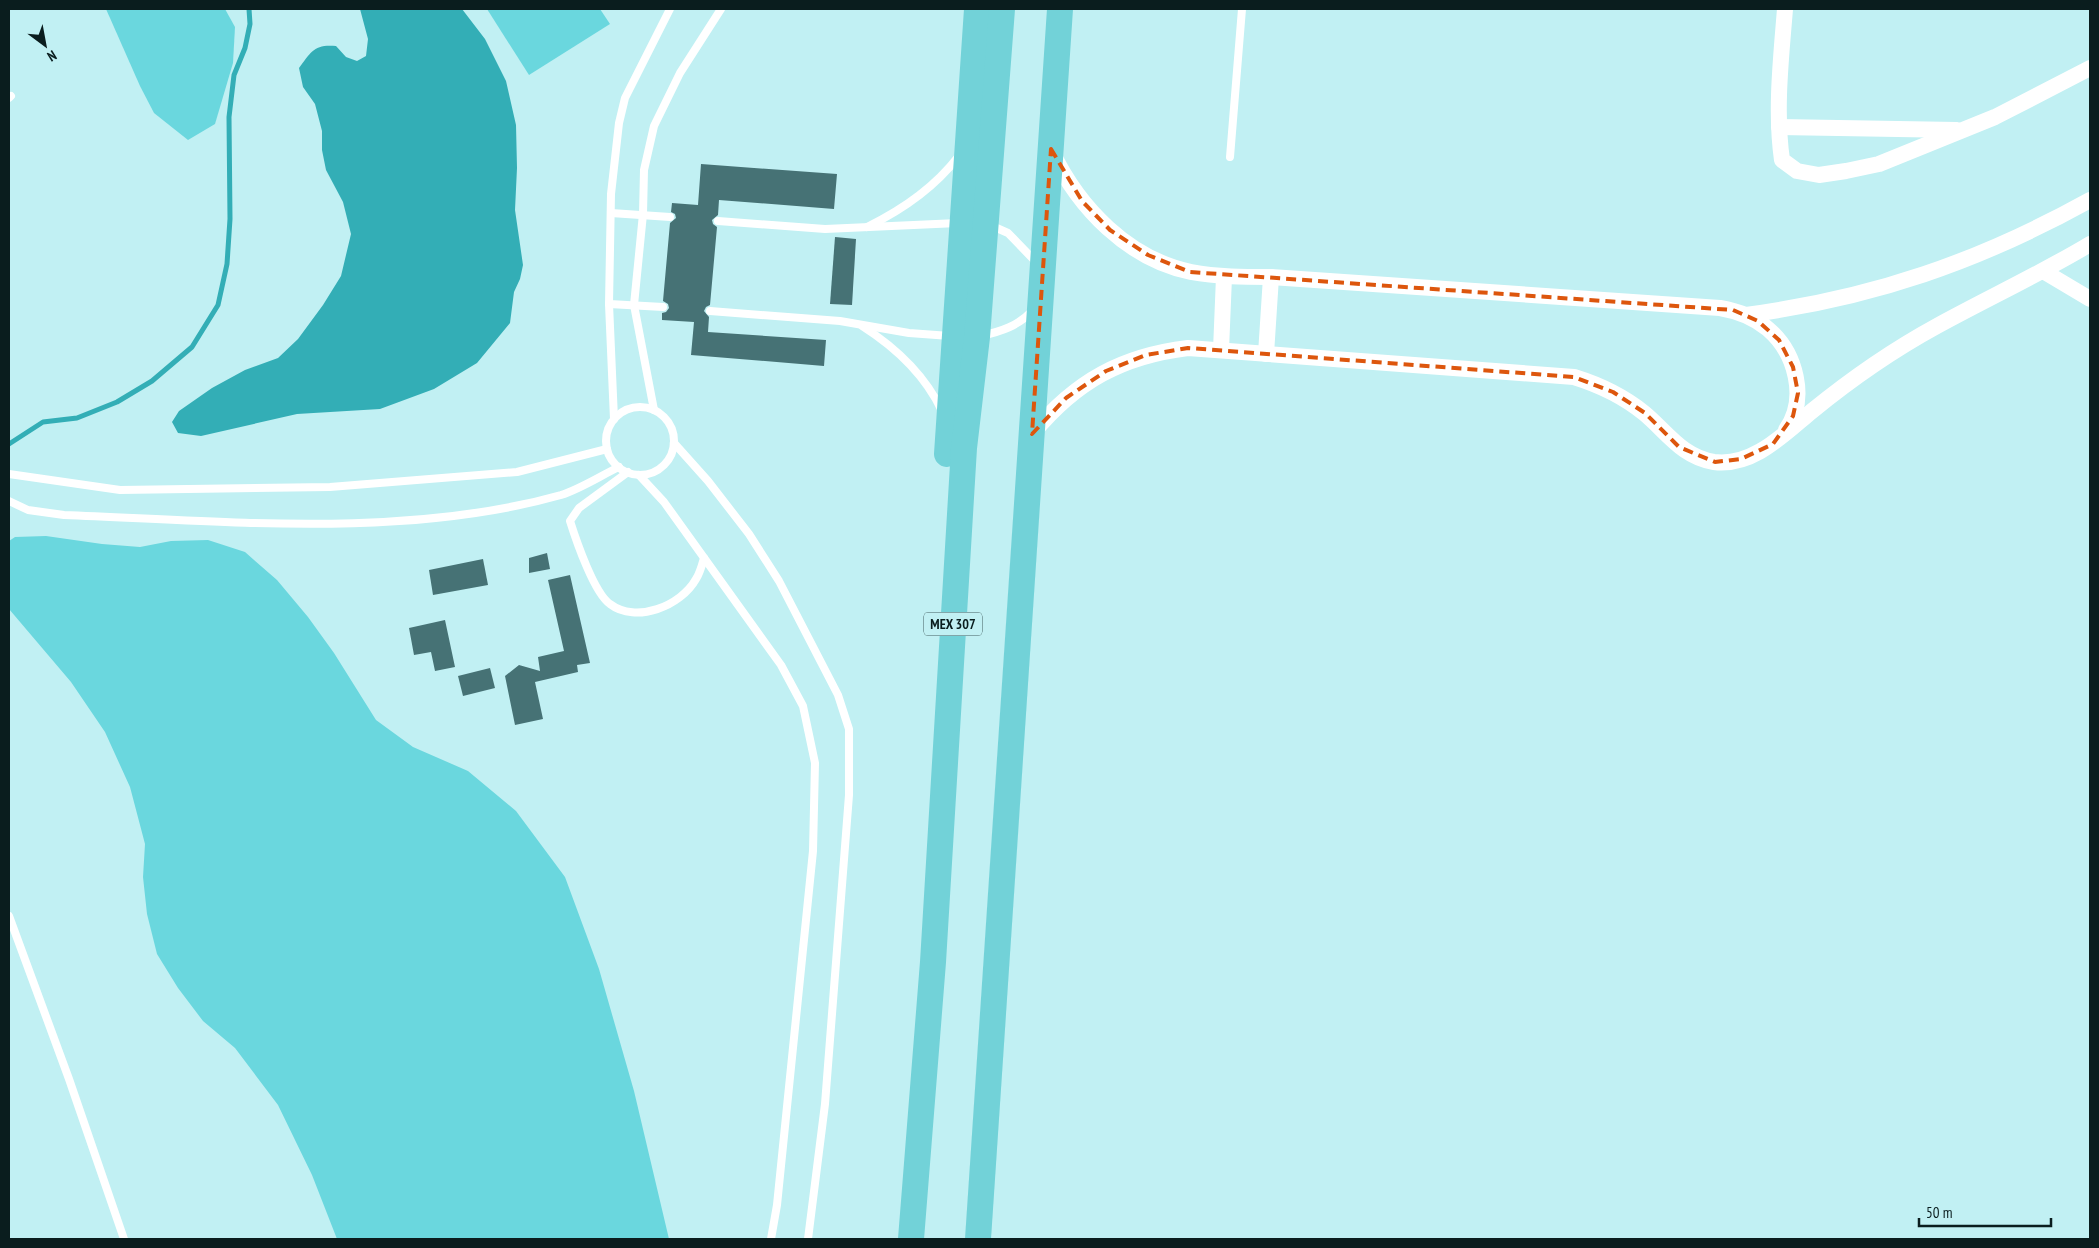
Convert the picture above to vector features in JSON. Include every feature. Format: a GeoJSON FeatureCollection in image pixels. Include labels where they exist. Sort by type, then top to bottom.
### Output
{"type":"FeatureCollection","features":[{"type":"Feature","properties":{"kind":"highway"},"geometry":{"type":"LineString","coordinates":[[974,223],[968,146],[977,9]]}},
{"type":"Feature","properties":{"kind":"highway"},"geometry":{"type":"LineString","coordinates":[[932,962],[921,929],[919,886],[948,426],[966,337],[974,223],[1002,9]]}},
{"type":"Feature","properties":{"kind":"highway"},"geometry":{"type":"LineString","coordinates":[[978,1239],[1060,9]]}},
{"type":"Feature","properties":{"kind":"highway","name":"MEX 307"},"geometry":{"type":"LineString","coordinates":[[911,1239],[932,962],[964,448],[966,337]]}},
{"type":"Feature","properties":{"kind":"street"},"geometry":{"type":"LineString","coordinates":[[1785,9],[1780,65],[1779,127],[1782,160],[1797,171],[1819,175],[1879,164],[1996,117],[2090,68]]}},
{"type":"Feature","properties":{"kind":"street"},"geometry":{"type":"LineString","coordinates":[[1779,127],[1964,130]]}},
{"type":"Feature","properties":{"kind":"street"},"geometry":{"type":"LineString","coordinates":[[1051,149],[1082,201],[1095,216],[1128,244],[1168,265],[1190,272],[1224,277],[1271,277],[1720,308],[1746,315],[1769,329],[1779,340],[1793,367],[1797,387],[1796,405],[1791,421],[1782,436]]}},
{"type":"Feature","properties":{"kind":"street"},"geometry":{"type":"LineString","coordinates":[[1746,315],[1838,300],[1928,274],[2021,236],[2090,200]]}},
{"type":"Feature","properties":{"kind":"street"},"geometry":{"type":"LineString","coordinates":[[1032,434],[1066,398],[1099,375],[1146,355],[1188,348],[1574,378],[1613,392],[1645,413],[1678,447],[1696,457],[1715,462],[1741,459],[1764,450],[1854,379],[1898,349],[2090,244]]}},
{"type":"Feature","properties":{"kind":"street"},"geometry":{"type":"LineString","coordinates":[[2043,271],[2090,299]]}},
{"type":"Feature","properties":{"kind":"street"},"geometry":{"type":"LineString","coordinates":[[1221,350],[1224,277]]}},
{"type":"Feature","properties":{"kind":"street"},"geometry":{"type":"LineString","coordinates":[[1266,354],[1271,277]]}},
{"type":"Feature","properties":{"kind":"lane"},"geometry":{"type":"LineString","coordinates":[[614,419],[609,304],[611,213],[619,123],[625,98],[670,9]]}},
{"type":"Feature","properties":{"kind":"lane"},"geometry":{"type":"LineString","coordinates":[[654,410],[634,305],[643,214],[644,170],[654,126],[680,72],[722,9]]}},
{"type":"Feature","properties":{"kind":"lane"},"geometry":{"type":"LineString","coordinates":[[1230,157],[1242,9]]}},
{"type":"Feature","properties":{"kind":"lane"},"geometry":{"type":"LineString","coordinates":[[863,229],[895,212],[919,196],[948,170],[968,146]]}},
{"type":"Feature","properties":{"kind":"lane"},"geometry":{"type":"LineString","coordinates":[[611,213],[670,217]]}},
{"type":"Feature","properties":{"kind":"lane"},"geometry":{"type":"LineString","coordinates":[[718,222],[825,229],[863,229],[974,223],[1008,233],[1043,269]]}},
{"type":"Feature","properties":{"kind":"lane"},"geometry":{"type":"LineString","coordinates":[[710,311],[858,324],[909,333],[966,337],[1007,329],[1024,320],[1040,302]]}},
{"type":"Feature","properties":{"kind":"lane"},"geometry":{"type":"LineString","coordinates":[[609,304],[663,308]]}},
{"type":"Feature","properties":{"kind":"lane"},"geometry":{"type":"LineString","coordinates":[[858,324],[888,344],[914,369],[932,393],[948,426]]}},
{"type":"Feature","properties":{"kind":"lane"},"geometry":{"type":"LineString","coordinates":[[643,407],[654,410],[663,415],[674,433],[674,443],[667,462],[650,474],[640,475],[628,472],[611,459],[606,439],[609,428],[614,419],[623,412],[633,408],[643,407]]}},
{"type":"Feature","properties":{"kind":"lane"},"geometry":{"type":"LineString","coordinates":[[674,443],[708,481],[749,534],[778,581],[838,695],[849,730],[849,795],[825,1104],[808,1239]]}},
{"type":"Feature","properties":{"kind":"lane"},"geometry":{"type":"LineString","coordinates":[[9,474],[120,490],[330,487],[517,472],[607,449]]}},
{"type":"Feature","properties":{"kind":"lane"},"geometry":{"type":"LineString","coordinates":[[9,501],[28,510],[64,516],[293,523],[386,521],[474,513],[562,494],[619,467]]}},
{"type":"Feature","properties":{"kind":"lane"},"geometry":{"type":"LineString","coordinates":[[628,472],[579,508],[570,521],[598,589],[609,604],[629,614],[653,611],[670,603],[678,599],[696,580],[704,558]]}},
{"type":"Feature","properties":{"kind":"lane"},"geometry":{"type":"LineString","coordinates":[[640,475],[664,502],[782,665],[803,706],[815,763],[813,851],[777,1205],[771,1239]]}},
{"type":"Feature","properties":{"kind":"lane"},"geometry":{"type":"LineString","coordinates":[[9,916],[69,1079],[124,1239]]}},
{"type":"Feature","properties":{"kind":"highlighted area"},"geometry":{"type":"Polygon","coordinates":[[[1051,149],[1082,201],[1110,230],[1148,255],[1190,272],[1733,310],[1758,321],[1779,340],[1793,367],[1798,393],[1793,416],[1773,444],[1741,459],[1715,462],[1679,447],[1645,413],[1613,392],[1574,377],[1188,348],[1146,355],[1106,371],[1066,398],[1032,434],[1051,149]]]}},
{"type":"Feature","properties":{"kind":"shaded area"},"geometry":{"type":"Polygon","coordinates":[[[106,9],[225,9],[235,27],[233,63],[215,124],[188,140],[154,113],[106,9]]]}},
{"type":"Feature","properties":{"kind":"shaded area"},"geometry":{"type":"Polygon","coordinates":[[[360,9],[462,9],[485,39],[506,81],[516,125],[517,168],[515,210],[523,265],[520,279],[514,292],[510,323],[477,363],[434,389],[380,409],[297,414],[201,436],[178,433],[172,422],[179,411],[212,388],[245,370],[278,358],[298,339],[341,276],[351,234],[343,202],[326,170],[322,150],[322,131],[315,104],[303,87],[299,68],[310,53],[323,46],[336,46],[346,57],[357,61],[366,56],[368,39],[360,9]]]}},
{"type":"Feature","properties":{"kind":"shaded area"},"geometry":{"type":"Polygon","coordinates":[[[487,9],[600,9],[610,24],[529,75],[487,9]]]}},
{"type":"Feature","properties":{"kind":"shaded area"},"geometry":{"type":"Polygon","coordinates":[[[46,536],[140,547],[171,541],[208,540],[245,552],[277,580],[308,617],[334,653],[376,720],[413,747],[468,771],[516,811],[565,877],[599,969],[634,1091],[669,1239],[337,1239],[312,1175],[278,1105],[235,1048],[203,1021],[178,988],[157,954],[147,914],[143,877],[145,844],[130,787],[105,732],[71,682],[9,609],[9,541],[15,537],[46,536]]]}},
{"type":"Feature","properties":{"kind":"building"},"geometry":{"type":"Polygon","coordinates":[[[701,164],[837,174],[834,209],[719,200],[718,215],[712,220],[713,224],[717,227],[710,305],[704,311],[709,317],[708,332],[826,340],[824,366],[691,355],[694,322],[662,320],[662,313],[666,312],[669,308],[668,304],[663,301],[670,223],[676,218],[675,214],[671,212],[672,203],[698,205],[701,164]]]}},
{"type":"Feature","properties":{"kind":"building"},"geometry":{"type":"Polygon","coordinates":[[[835,237],[856,239],[852,305],[830,304],[835,237]]]}},
{"type":"Feature","properties":{"kind":"building"},"geometry":{"type":"Polygon","coordinates":[[[547,553],[550,569],[529,573],[529,558],[547,553]]]}},
{"type":"Feature","properties":{"kind":"building"},"geometry":{"type":"Polygon","coordinates":[[[483,559],[488,585],[433,595],[429,570],[483,559]]]}},
{"type":"Feature","properties":{"kind":"building"},"geometry":{"type":"Polygon","coordinates":[[[570,575],[590,663],[577,665],[578,672],[535,682],[543,719],[515,725],[505,676],[519,665],[540,671],[538,657],[564,651],[548,580],[570,575]]]}},
{"type":"Feature","properties":{"kind":"building"},"geometry":{"type":"Polygon","coordinates":[[[445,620],[455,667],[435,671],[431,652],[414,655],[409,628],[445,620]]]}},
{"type":"Feature","properties":{"kind":"building"},"geometry":{"type":"Polygon","coordinates":[[[490,668],[495,688],[463,696],[458,676],[490,668]]]}},
{"type":"Feature","properties":{"kind":"waterway"},"geometry":{"type":"LineString","coordinates":[[9,444],[43,422],[77,418],[117,402],[152,381],[192,347],[218,305],[227,264],[230,219],[229,117],[234,75],[245,48],[250,24],[249,9]]}}]}
